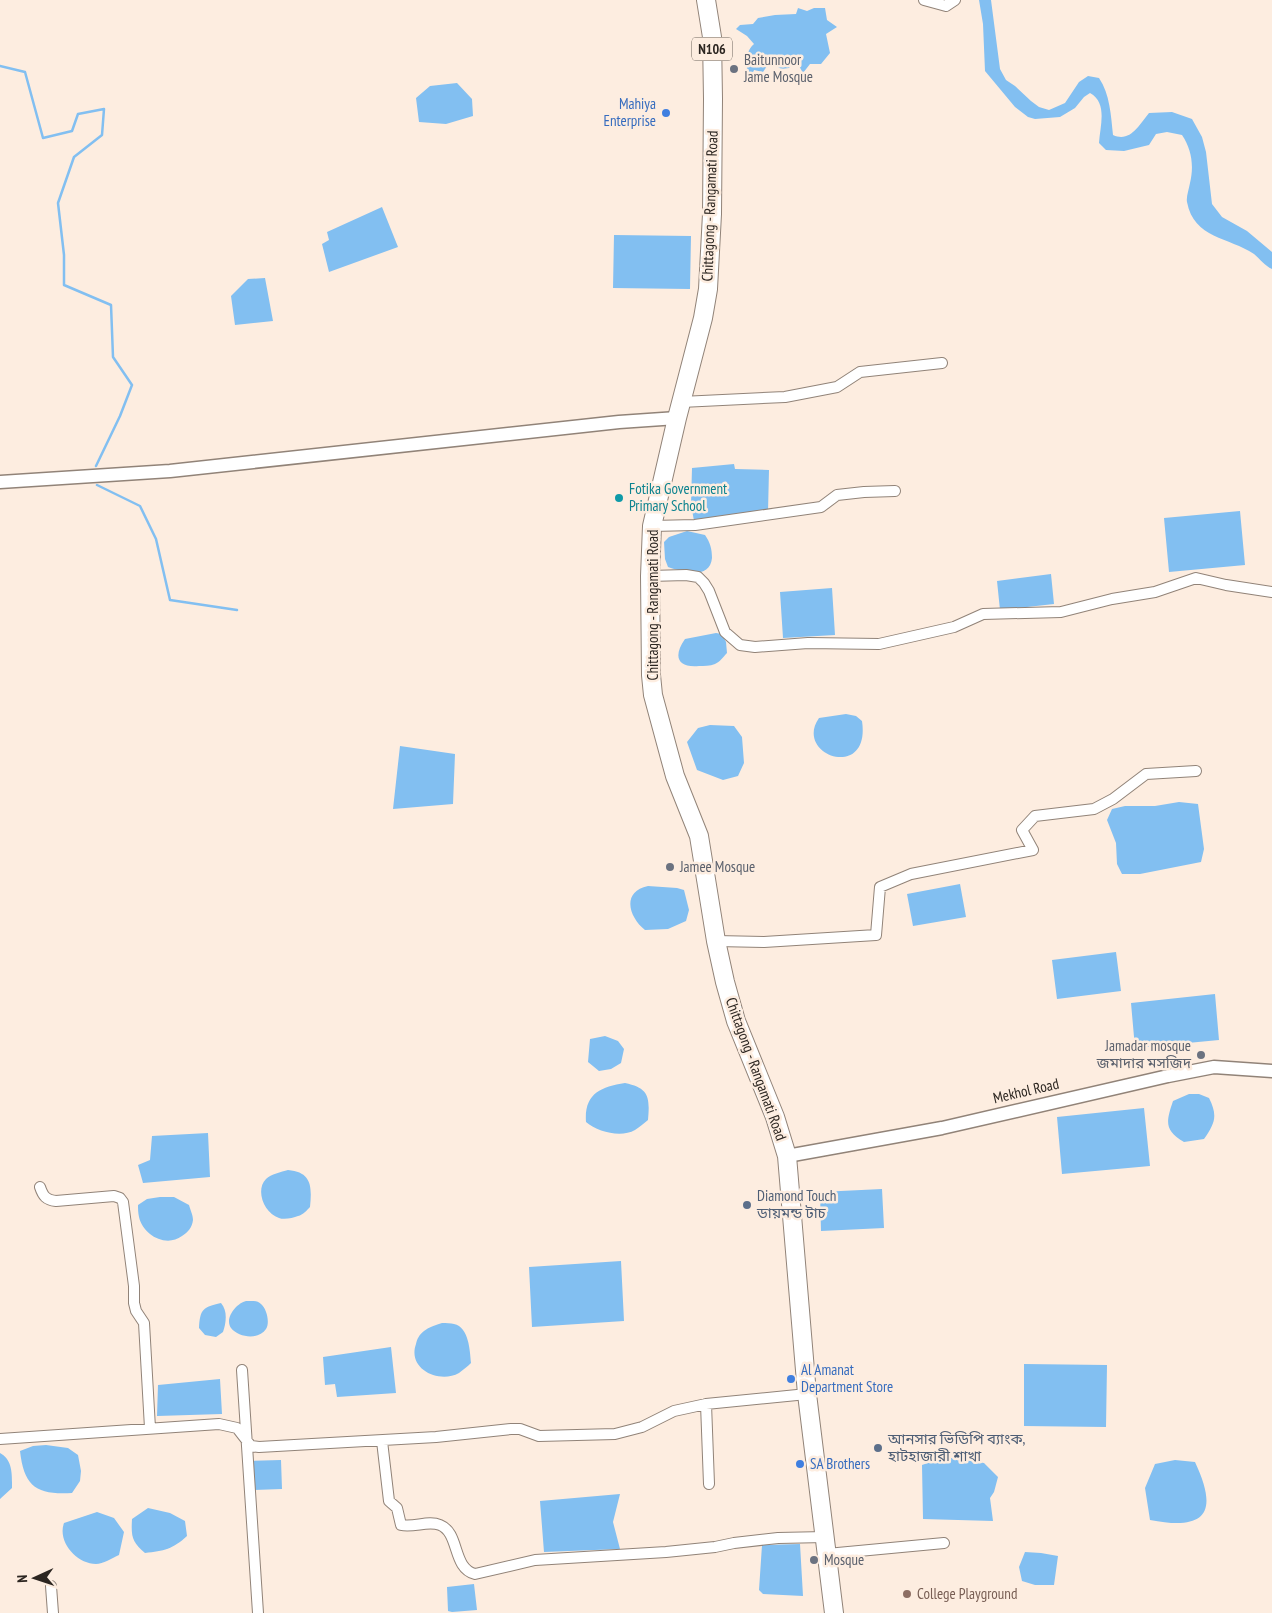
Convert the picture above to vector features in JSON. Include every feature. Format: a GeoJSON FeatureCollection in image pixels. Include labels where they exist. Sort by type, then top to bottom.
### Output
{"type":"FeatureCollection","features":[{"type":"Feature","properties":{"kind":"highway"},"geometry":{"type":"LineString","coordinates":[[695,0],[713,99]]}},
{"type":"Feature","properties":{"kind":"highway","name":"Chittagong - Rangamati Road"},"geometry":{"type":"LineString","coordinates":[[706,0],[712,37],[713,99],[712,214],[708,288],[703,318],[652,526],[650,654],[653,695],[675,776],[699,836],[716,941],[736,1021],[775,1117],[787,1156],[807,1394],[834,1613]]}},
{"type":"Feature","properties":{"kind":"street"},"geometry":{"type":"LineString","coordinates":[[924,0],[946,6],[955,0]]}},
{"type":"Feature","properties":{"kind":"street"},"geometry":{"type":"LineString","coordinates":[[0,482],[170,472],[619,422],[679,410],[785,397],[837,387],[860,372],[942,364]]}},
{"type":"Feature","properties":{"kind":"street"},"geometry":{"type":"LineString","coordinates":[[652,526],[695,525],[821,507],[837,495],[895,491]]}},
{"type":"Feature","properties":{"kind":"street"},"geometry":{"type":"LineString","coordinates":[[650,576],[686,575],[698,577],[709,591],[725,632],[740,644],[754,647],[808,643],[879,644],[954,628],[983,614],[1061,612],[1112,599],[1155,592],[1196,578],[1272,592]]}},
{"type":"Feature","properties":{"kind":"street"},"geometry":{"type":"LineString","coordinates":[[716,941],[764,942],[876,935],[880,887],[911,874],[1033,850],[1022,830],[1035,816],[1094,809],[1113,799],[1146,774],[1196,771]]}},
{"type":"Feature","properties":{"kind":"street","name":"Mekhol Road"},"geometry":{"type":"LineString","coordinates":[[787,1156],[942,1128],[1214,1067],[1272,1071]]}},
{"type":"Feature","properties":{"kind":"street"},"geometry":{"type":"LineString","coordinates":[[40,1187],[43,1196],[49,1200],[114,1196],[120,1198],[123,1202],[134,1286],[134,1303],[136,1311],[144,1324],[150,1428]]}},
{"type":"Feature","properties":{"kind":"street"},"geometry":{"type":"LineString","coordinates":[[242,1370],[258,1613]]}},
{"type":"Feature","properties":{"kind":"street"},"geometry":{"type":"LineString","coordinates":[[0,1439],[150,1428],[228,1425],[237,1428],[251,1446],[259,1447],[382,1441],[510,1429],[520,1429],[539,1436],[615,1434],[642,1427],[674,1411],[706,1404],[807,1394]]}},
{"type":"Feature","properties":{"kind":"street"},"geometry":{"type":"LineString","coordinates":[[706,1404],[709,1484]]}},
{"type":"Feature","properties":{"kind":"street"},"geometry":{"type":"LineString","coordinates":[[382,1441],[389,1501],[397,1508],[401,1525],[432,1524],[441,1526],[450,1537],[464,1569],[475,1574],[535,1560],[666,1552],[778,1538],[826,1546],[944,1543]]}},
{"type":"Feature","properties":{"kind":"street"},"geometry":{"type":"LineString","coordinates":[[51,1586],[53,1613]]}},
{"type":"Feature","properties":{"kind":"water"},"geometry":{"type":"Polygon","coordinates":[[[979,0],[991,0],[1000,69],[1006,80],[1039,107],[1049,110],[1065,103],[1079,82],[1088,76],[1099,78],[1106,91],[1113,135],[1124,137],[1134,132],[1149,113],[1172,112],[1192,119],[1202,137],[1206,152],[1212,204],[1222,217],[1247,231],[1272,252],[1272,269],[1254,254],[1214,235],[1197,223],[1191,214],[1187,202],[1192,164],[1188,146],[1182,135],[1167,132],[1156,134],[1149,145],[1124,151],[1106,150],[1099,143],[1101,109],[1096,97],[1090,93],[1075,108],[1060,117],[1035,119],[1028,117],[1015,107],[985,71],[983,24],[979,0]]]}},
{"type":"Feature","properties":{"kind":"water"},"geometry":{"type":"Polygon","coordinates":[[[798,8],[807,11],[814,8],[825,8],[827,20],[837,27],[826,34],[830,53],[821,64],[810,64],[803,73],[798,64],[792,63],[789,68],[781,69],[775,65],[767,66],[763,72],[754,70],[752,76],[747,73],[748,54],[754,44],[747,36],[736,29],[740,25],[753,24],[758,18],[796,14],[798,8]]]}},
{"type":"Feature","properties":{"kind":"water"},"geometry":{"type":"Polygon","coordinates":[[[457,83],[472,99],[473,116],[446,124],[419,122],[416,98],[430,86],[457,83]]]}},
{"type":"Feature","properties":{"kind":"water"},"geometry":{"type":"Polygon","coordinates":[[[382,207],[398,247],[329,272],[322,244],[329,240],[327,232],[382,207]]]}},
{"type":"Feature","properties":{"kind":"water"},"geometry":{"type":"Polygon","coordinates":[[[614,235],[691,236],[690,289],[613,288],[614,235]]]}},
{"type":"Feature","properties":{"kind":"water"},"geometry":{"type":"Polygon","coordinates":[[[265,278],[273,321],[235,325],[231,296],[248,279],[265,278]]]}},
{"type":"Feature","properties":{"kind":"water"},"geometry":{"type":"Polygon","coordinates":[[[734,464],[735,469],[769,470],[768,512],[694,521],[691,504],[692,468],[734,464]]]}},
{"type":"Feature","properties":{"kind":"water"},"geometry":{"type":"Polygon","coordinates":[[[1240,511],[1245,565],[1169,572],[1164,518],[1240,511]]]}},
{"type":"Feature","properties":{"kind":"water"},"geometry":{"type":"Polygon","coordinates":[[[687,531],[705,535],[708,540],[712,558],[710,565],[701,572],[681,571],[668,567],[665,559],[664,542],[669,537],[687,531]]]}},
{"type":"Feature","properties":{"kind":"water"},"geometry":{"type":"Polygon","coordinates":[[[1051,574],[1054,604],[1000,610],[997,581],[1051,574]]]}},
{"type":"Feature","properties":{"kind":"water"},"geometry":{"type":"Polygon","coordinates":[[[832,588],[835,635],[783,638],[780,592],[832,588]]]}},
{"type":"Feature","properties":{"kind":"water"},"geometry":{"type":"Polygon","coordinates":[[[716,633],[722,634],[726,642],[727,653],[720,661],[711,665],[692,666],[686,665],[679,660],[679,651],[685,639],[716,633]]]}},
{"type":"Feature","properties":{"kind":"water"},"geometry":{"type":"Polygon","coordinates":[[[846,714],[856,716],[862,721],[862,740],[855,751],[845,757],[834,756],[824,751],[816,743],[814,731],[819,718],[846,714]]]}},
{"type":"Feature","properties":{"kind":"water"},"geometry":{"type":"Polygon","coordinates":[[[710,725],[734,726],[742,737],[744,763],[738,776],[723,780],[697,770],[687,742],[698,728],[710,725]]]}},
{"type":"Feature","properties":{"kind":"water"},"geometry":{"type":"Polygon","coordinates":[[[400,746],[455,754],[453,804],[393,809],[400,746]]]}},
{"type":"Feature","properties":{"kind":"water"},"geometry":{"type":"Polygon","coordinates":[[[1179,802],[1198,804],[1204,849],[1201,862],[1140,874],[1122,874],[1117,864],[1116,843],[1107,820],[1112,809],[1125,806],[1155,806],[1179,802]]]}},
{"type":"Feature","properties":{"kind":"water"},"geometry":{"type":"Polygon","coordinates":[[[960,884],[966,917],[913,926],[907,894],[960,884]]]}},
{"type":"Feature","properties":{"kind":"water"},"geometry":{"type":"Polygon","coordinates":[[[648,886],[684,890],[689,910],[686,921],[668,929],[645,930],[639,925],[632,912],[631,899],[639,889],[648,886]]]}},
{"type":"Feature","properties":{"kind":"water"},"geometry":{"type":"Polygon","coordinates":[[[1116,952],[1121,991],[1057,999],[1052,960],[1116,952]]]}},
{"type":"Feature","properties":{"kind":"water"},"geometry":{"type":"Polygon","coordinates":[[[1215,994],[1219,1040],[1135,1048],[1131,1003],[1215,994]]]}},
{"type":"Feature","properties":{"kind":"water"},"geometry":{"type":"Polygon","coordinates":[[[605,1036],[618,1041],[624,1049],[621,1063],[611,1069],[599,1071],[588,1062],[590,1039],[605,1036]]]}},
{"type":"Feature","properties":{"kind":"water"},"geometry":{"type":"Polygon","coordinates":[[[625,1083],[639,1088],[646,1095],[649,1105],[648,1120],[635,1130],[623,1134],[603,1131],[586,1122],[588,1105],[595,1094],[608,1087],[625,1083]]]}},
{"type":"Feature","properties":{"kind":"water"},"geometry":{"type":"Polygon","coordinates":[[[1189,1094],[1199,1094],[1209,1098],[1214,1110],[1214,1119],[1204,1139],[1184,1142],[1177,1138],[1170,1129],[1168,1120],[1173,1101],[1189,1094]]]}},
{"type":"Feature","properties":{"kind":"water"},"geometry":{"type":"Polygon","coordinates":[[[1144,1108],[1150,1166],[1062,1174],[1057,1117],[1144,1108]]]}},
{"type":"Feature","properties":{"kind":"water"},"geometry":{"type":"Polygon","coordinates":[[[208,1133],[210,1177],[143,1183],[138,1165],[150,1160],[152,1136],[208,1133]]]}},
{"type":"Feature","properties":{"kind":"water"},"geometry":{"type":"Polygon","coordinates":[[[288,1170],[302,1174],[309,1182],[311,1193],[310,1207],[300,1215],[281,1219],[265,1206],[261,1189],[268,1177],[288,1170]]]}},
{"type":"Feature","properties":{"kind":"water"},"geometry":{"type":"Polygon","coordinates":[[[882,1189],[884,1228],[821,1231],[820,1192],[882,1189]]]}},
{"type":"Feature","properties":{"kind":"water"},"geometry":{"type":"Polygon","coordinates":[[[174,1197],[189,1205],[193,1218],[192,1225],[186,1233],[176,1239],[169,1241],[156,1238],[141,1223],[138,1205],[147,1199],[174,1197]]]}},
{"type":"Feature","properties":{"kind":"water"},"geometry":{"type":"Polygon","coordinates":[[[621,1261],[624,1321],[532,1327],[529,1267],[621,1261]]]}},
{"type":"Feature","properties":{"kind":"water"},"geometry":{"type":"Polygon","coordinates":[[[242,1302],[259,1303],[263,1306],[266,1313],[267,1326],[263,1333],[259,1335],[244,1336],[231,1328],[229,1324],[232,1312],[242,1302]]]}},
{"type":"Feature","properties":{"kind":"water"},"geometry":{"type":"Polygon","coordinates":[[[221,1303],[226,1313],[223,1332],[216,1337],[205,1335],[199,1328],[202,1313],[206,1308],[221,1303]]]}},
{"type":"Feature","properties":{"kind":"water"},"geometry":{"type":"Polygon","coordinates":[[[442,1323],[451,1323],[459,1326],[466,1334],[471,1363],[459,1373],[443,1377],[427,1372],[420,1367],[414,1353],[417,1340],[421,1334],[428,1328],[442,1323]]]}},
{"type":"Feature","properties":{"kind":"water"},"geometry":{"type":"Polygon","coordinates":[[[391,1347],[396,1393],[337,1397],[335,1384],[325,1385],[323,1357],[391,1347]]]}},
{"type":"Feature","properties":{"kind":"water"},"geometry":{"type":"Polygon","coordinates":[[[1024,1364],[1107,1365],[1106,1427],[1024,1426],[1024,1364]]]}},
{"type":"Feature","properties":{"kind":"water"},"geometry":{"type":"Polygon","coordinates":[[[220,1379],[222,1414],[157,1416],[158,1385],[220,1379]]]}},
{"type":"Feature","properties":{"kind":"water"},"geometry":{"type":"Polygon","coordinates":[[[46,1445],[68,1448],[78,1455],[81,1471],[80,1481],[72,1493],[41,1490],[29,1481],[22,1463],[20,1451],[33,1446],[46,1445]]]}},
{"type":"Feature","properties":{"kind":"water"},"geometry":{"type":"Polygon","coordinates":[[[0,1453],[10,1464],[12,1488],[0,1499],[0,1453]]]}},
{"type":"Feature","properties":{"kind":"water"},"geometry":{"type":"Polygon","coordinates":[[[945,1457],[984,1463],[998,1477],[994,1492],[990,1498],[993,1521],[923,1519],[922,1465],[945,1457]]]}},
{"type":"Feature","properties":{"kind":"water"},"geometry":{"type":"Polygon","coordinates":[[[281,1460],[282,1489],[251,1490],[250,1461],[281,1460]]]}},
{"type":"Feature","properties":{"kind":"water"},"geometry":{"type":"Polygon","coordinates":[[[1175,1460],[1195,1462],[1206,1494],[1206,1506],[1202,1514],[1195,1520],[1184,1523],[1150,1520],[1145,1488],[1155,1464],[1175,1460]]]}},
{"type":"Feature","properties":{"kind":"water"},"geometry":{"type":"Polygon","coordinates":[[[620,1494],[613,1522],[620,1549],[544,1552],[540,1501],[620,1494]]]}},
{"type":"Feature","properties":{"kind":"water"},"geometry":{"type":"Polygon","coordinates":[[[148,1508],[170,1513],[185,1521],[187,1536],[168,1549],[145,1553],[137,1546],[133,1539],[132,1519],[148,1508]]]}},
{"type":"Feature","properties":{"kind":"water"},"geometry":{"type":"Polygon","coordinates":[[[97,1512],[114,1518],[124,1532],[119,1555],[99,1564],[89,1563],[76,1556],[70,1551],[63,1537],[64,1523],[97,1512]]]}},
{"type":"Feature","properties":{"kind":"water"},"geometry":{"type":"Polygon","coordinates":[[[800,1544],[803,1596],[763,1594],[759,1590],[762,1545],[800,1544]]]}},
{"type":"Feature","properties":{"kind":"water"},"geometry":{"type":"Polygon","coordinates":[[[1025,1552],[1058,1556],[1054,1585],[1035,1585],[1022,1581],[1019,1567],[1025,1552]]]}},
{"type":"Feature","properties":{"kind":"water"},"geometry":{"type":"Polygon","coordinates":[[[474,1584],[477,1610],[448,1611],[447,1587],[474,1584]]]}},
{"type":"Feature","properties":{"kind":"waterway"},"geometry":{"type":"LineString","coordinates":[[0,66],[25,72],[43,138],[72,131],[78,114],[104,109],[102,135],[74,157],[58,203],[64,255],[64,285],[111,305],[113,357],[132,385],[120,416],[96,466]]}},
{"type":"Feature","properties":{"kind":"waterway"},"geometry":{"type":"LineString","coordinates":[[97,485],[140,506],[156,539],[170,600],[237,610]]}},
{"type":"Feature","properties":{"kind":"place","name":"Baitunnoor Jame Mosque"},"geometry":{"type":"Point","coordinates":[734,69]}},
{"type":"Feature","properties":{"kind":"place","name":"Mahiya Enterprise"},"geometry":{"type":"Point","coordinates":[666,113]}},
{"type":"Feature","properties":{"kind":"place","name":"Fotika Government Primary School"},"geometry":{"type":"Point","coordinates":[619,498]}},
{"type":"Feature","properties":{"kind":"place","name":"Jamee Mosque"},"geometry":{"type":"Point","coordinates":[670,867]}},
{"type":"Feature","properties":{"kind":"place","name":"Jamadar mosque জমাদার মসজিদ"},"geometry":{"type":"Point","coordinates":[1201,1055]}},
{"type":"Feature","properties":{"kind":"place","name":"Diamond Touch ডায়মন্ড টাচ"},"geometry":{"type":"Point","coordinates":[747,1205]}},
{"type":"Feature","properties":{"kind":"place","name":"Al Amanat Department Store"},"geometry":{"type":"Point","coordinates":[791,1379]}},
{"type":"Feature","properties":{"kind":"place","name":"আনসার ভিডিপি ব্যাংক, হাটহাজারী শাখা"},"geometry":{"type":"Point","coordinates":[878,1448]}},
{"type":"Feature","properties":{"kind":"place","name":"SA Brothers"},"geometry":{"type":"Point","coordinates":[800,1464]}},
{"type":"Feature","properties":{"kind":"place","name":"Mosque"},"geometry":{"type":"Point","coordinates":[814,1560]}},
{"type":"Feature","properties":{"kind":"place","name":"College Playground"},"geometry":{"type":"Point","coordinates":[907,1594]}}]}
